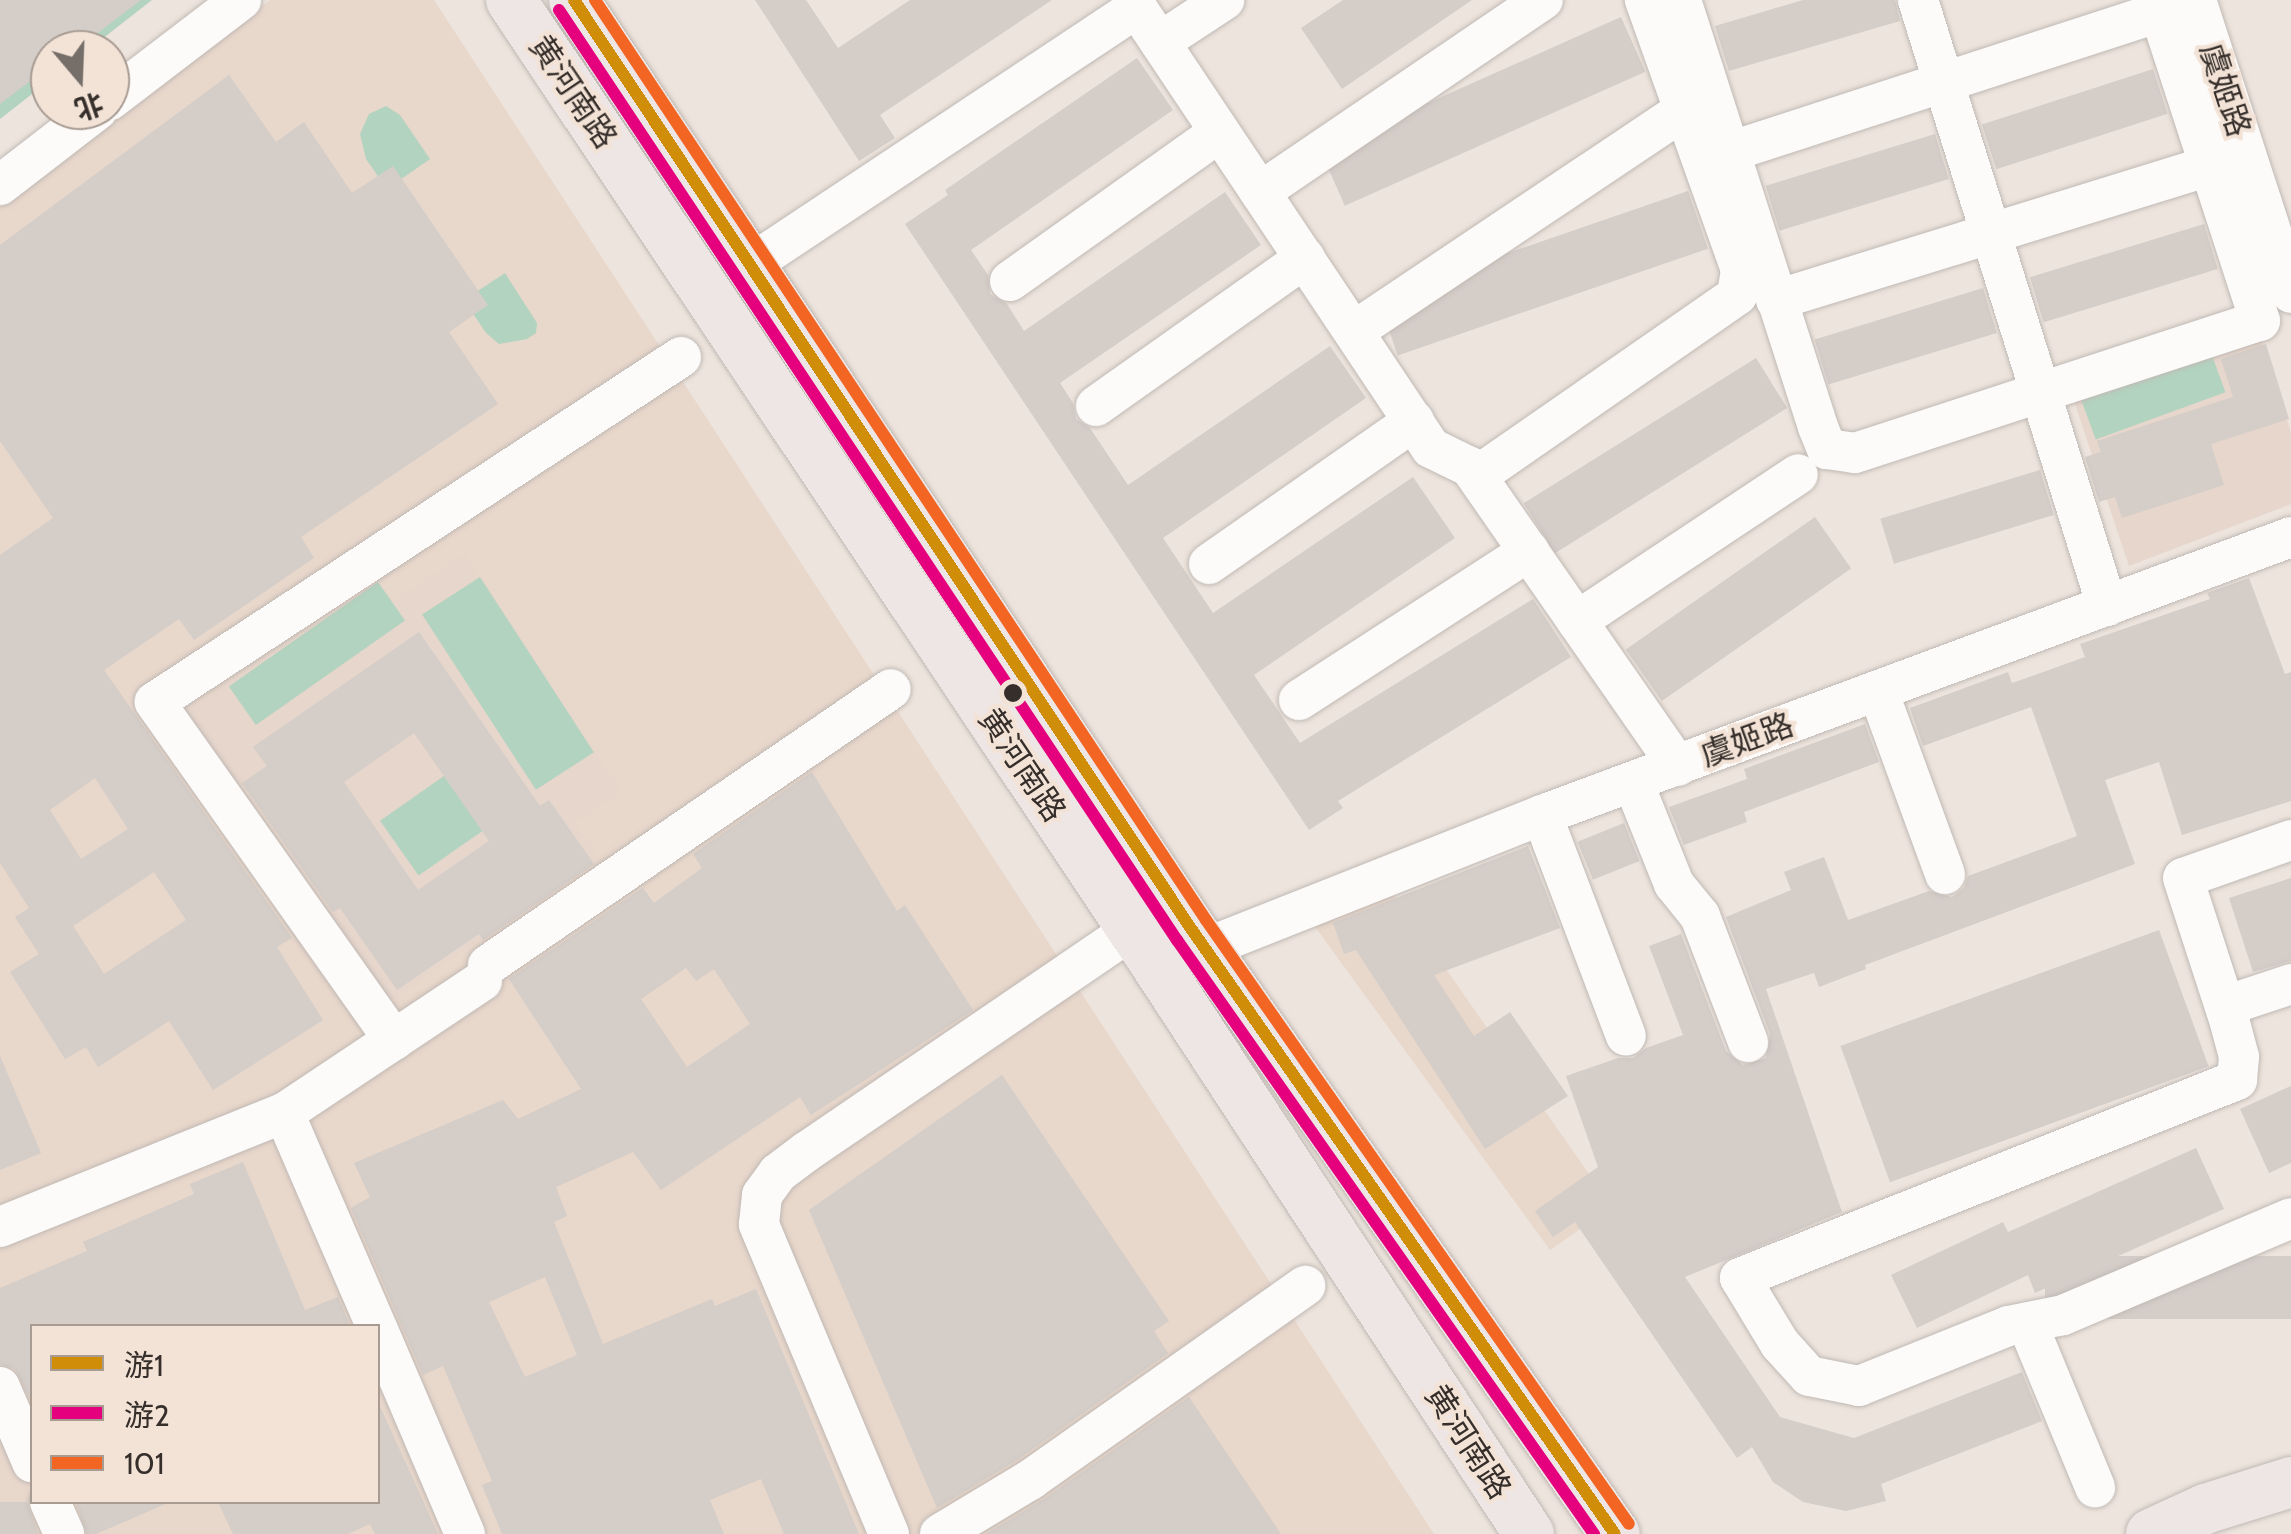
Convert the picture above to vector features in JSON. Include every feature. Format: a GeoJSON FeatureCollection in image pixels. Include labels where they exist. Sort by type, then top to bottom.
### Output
{"type":"FeatureCollection","features":[{"type":"Feature","properties":{"kind":"main road","name":"黄河南路"},"geometry":{"type":"LineString","coordinates":[[511,0],[1529,1534]]}},
{"type":"Feature","properties":{"kind":"main road","name":"黄河南路"},"geometry":{"type":"LineString","coordinates":[[574,0],[1206,948],[1615,1534]]}},
{"type":"Feature","properties":{"kind":"main road"},"geometry":{"type":"LineString","coordinates":[[2151,1534],[2204,1509],[2291,1482]]}},
{"type":"Feature","properties":{"kind":"street"},"geometry":{"type":"LineString","coordinates":[[130,85],[241,0]]}},
{"type":"Feature","properties":{"kind":"street"},"geometry":{"type":"LineString","coordinates":[[1160,42],[1224,0]]}},
{"type":"Feature","properties":{"kind":"street"},"geometry":{"type":"LineString","coordinates":[[1260,192],[1544,0]]}},
{"type":"Feature","properties":{"kind":"street"},"geometry":{"type":"LineString","coordinates":[[1476,476],[1736,295],[1740,270],[1645,0]]}},
{"type":"Feature","properties":{"kind":"street"},"geometry":{"type":"LineString","coordinates":[[1680,0],[1776,300],[1827,449],[1855,453],[2260,321],[2211,165],[2171,4],[1729,152]]}},
{"type":"Feature","properties":{"kind":"street"},"geometry":{"type":"LineString","coordinates":[[1918,0],[2107,606]]}},
{"type":"Feature","properties":{"kind":"street","name":"虞姬路"},"geometry":{"type":"LineString","coordinates":[[2171,4],[2291,293]]}},
{"type":"Feature","properties":{"kind":"street"},"geometry":{"type":"LineString","coordinates":[[748,266],[1137,8],[1431,448],[1470,467],[1678,766]]}},
{"type":"Feature","properties":{"kind":"street"},"geometry":{"type":"LineString","coordinates":[[1354,332],[1684,110]]}},
{"type":"Feature","properties":{"kind":"street"},"geometry":{"type":"LineString","coordinates":[[0,185],[72,130]]}},
{"type":"Feature","properties":{"kind":"street"},"geometry":{"type":"LineString","coordinates":[[1010,280],[1220,132]]}},
{"type":"Feature","properties":{"kind":"street"},"geometry":{"type":"LineString","coordinates":[[1776,300],[2211,165]]}},
{"type":"Feature","properties":{"kind":"street"},"geometry":{"type":"LineString","coordinates":[[1096,406],[1305,258]]}},
{"type":"Feature","properties":{"kind":"street"},"geometry":{"type":"LineString","coordinates":[[394,1040],[156,702],[682,356]]}},
{"type":"Feature","properties":{"kind":"street"},"geometry":{"type":"LineString","coordinates":[[1209,564],[1414,421]]}},
{"type":"Feature","properties":{"kind":"street"},"geometry":{"type":"LineString","coordinates":[[1577,621],[1798,474]]}},
{"type":"Feature","properties":{"kind":"street","name":"虞姬路"},"geometry":{"type":"LineString","coordinates":[[1206,948],[1542,815],[2291,537]]}},
{"type":"Feature","properties":{"kind":"street"},"geometry":{"type":"LineString","coordinates":[[1300,700],[1529,551]]}},
{"type":"Feature","properties":{"kind":"street"},"geometry":{"type":"LineString","coordinates":[[0,1227],[284,1113],[394,1040],[890,689]]}},
{"type":"Feature","properties":{"kind":"street"},"geometry":{"type":"LineString","coordinates":[[1878,691],[1944,874]]}},
{"type":"Feature","properties":{"kind":"street"},"geometry":{"type":"LineString","coordinates":[[1633,782],[1674,884],[1700,916],[1748,1042]]}},
{"type":"Feature","properties":{"kind":"street"},"geometry":{"type":"LineString","coordinates":[[1542,815],[1626,1036]]}},
{"type":"Feature","properties":{"kind":"street"},"geometry":{"type":"LineString","coordinates":[[2291,840],[2183,878],[2239,1057],[2237,1080],[2223,1089],[1740,1278],[1780,1344],[1808,1376],[1859,1386],[2027,1322],[2063,1314],[2291,1218]]}},
{"type":"Feature","properties":{"kind":"street"},"geometry":{"type":"LineString","coordinates":[[889,1534],[759,1224],[759,1204],[778,1172],[1175,900]]}},
{"type":"Feature","properties":{"kind":"street"},"geometry":{"type":"LineString","coordinates":[[2224,1006],[2291,984]]}},
{"type":"Feature","properties":{"kind":"street"},"geometry":{"type":"LineString","coordinates":[[284,1113],[375,1324]]}},
{"type":"Feature","properties":{"kind":"street"},"geometry":{"type":"LineString","coordinates":[[940,1534],[1061,1459],[1305,1286]]}},
{"type":"Feature","properties":{"kind":"street"},"geometry":{"type":"LineString","coordinates":[[2027,1322],[2095,1487]]}},
{"type":"Feature","properties":{"kind":"street"},"geometry":{"type":"LineString","coordinates":[[380,1335],[465,1534]]}},
{"type":"Feature","properties":{"kind":"street"},"geometry":{"type":"LineString","coordinates":[[0,1387],[30,1457]]}},
{"type":"Feature","properties":{"kind":"street"},"geometry":{"type":"LineString","coordinates":[[51,1504],[64,1534]]}},
{"type":"Feature","properties":{"kind":"shaded area"},"geometry":{"type":"Polygon","coordinates":[[[270,0],[434,0],[1434,1534],[0,1534],[0,205],[99,130],[130,130],[130,106],[270,0]]]}},
{"type":"Feature","properties":{"kind":"shaded area"},"geometry":{"type":"Polygon","coordinates":[[[2259,331],[2291,433],[2291,504],[2129,566],[2071,392],[2259,331]]]}},
{"type":"Feature","properties":{"kind":"shaded area"},"geometry":{"type":"Polygon","coordinates":[[[464,553],[622,792],[576,823],[599,856],[388,1003],[184,714],[378,582],[392,601],[464,553]]]}},
{"type":"Feature","properties":{"kind":"shaded area"},"geometry":{"type":"Polygon","coordinates":[[[1388,886],[1612,1207],[1550,1250],[1308,917],[1388,886]]]}},
{"type":"Feature","properties":{"kind":"green space"},"geometry":{"type":"Polygon","coordinates":[[[0,0],[152,0],[114,30],[30,30],[30,96],[0,119],[0,0]]]}},
{"type":"Feature","properties":{"kind":"green space"},"geometry":{"type":"Polygon","coordinates":[[[386,106],[400,115],[430,159],[387,189],[366,159],[360,134],[369,114],[386,106]]]}},
{"type":"Feature","properties":{"kind":"green space"},"geometry":{"type":"Polygon","coordinates":[[[505,273],[537,323],[536,333],[527,339],[499,344],[486,333],[464,300],[505,273]]]}},
{"type":"Feature","properties":{"kind":"green space"},"geometry":{"type":"Polygon","coordinates":[[[2210,350],[2225,392],[2096,439],[2080,397],[2210,350]]]}},
{"type":"Feature","properties":{"kind":"green space"},"geometry":{"type":"Polygon","coordinates":[[[480,577],[594,752],[536,790],[422,615],[480,577]]]}},
{"type":"Feature","properties":{"kind":"green space"},"geometry":{"type":"Polygon","coordinates":[[[378,582],[405,621],[256,725],[229,686],[378,582]]]}},
{"type":"Feature","properties":{"kind":"green space"},"geometry":{"type":"Polygon","coordinates":[[[444,776],[482,831],[419,876],[380,821],[444,776]]]}},
{"type":"Feature","properties":{"kind":"building"},"geometry":{"type":"Polygon","coordinates":[[[0,0],[141,0],[102,30],[30,30],[30,81],[0,104],[0,0]]]}},
{"type":"Feature","properties":{"kind":"building"},"geometry":{"type":"Polygon","coordinates":[[[755,0],[806,0],[838,48],[910,0],[1052,0],[880,115],[895,138],[859,161],[755,0]]]}},
{"type":"Feature","properties":{"kind":"building"},"geometry":{"type":"Polygon","coordinates":[[[1343,0],[1472,0],[1342,89],[1301,28],[1343,0]]]}},
{"type":"Feature","properties":{"kind":"building"},"geometry":{"type":"Polygon","coordinates":[[[1803,0],[1895,0],[1900,21],[1729,71],[1715,26],[1803,0]]]}},
{"type":"Feature","properties":{"kind":"building"},"geometry":{"type":"Polygon","coordinates":[[[1621,17],[1645,72],[1345,206],[1320,151],[1621,17]]]}},
{"type":"Feature","properties":{"kind":"building"},"geometry":{"type":"Polygon","coordinates":[[[1137,58],[1173,110],[971,250],[988,275],[990,294],[1007,304],[1024,331],[1225,192],[1261,245],[1060,383],[1073,403],[1076,419],[1090,428],[1128,485],[1330,346],[1366,398],[1163,538],[1213,613],[1413,477],[1455,538],[1254,675],[1300,743],[1533,599],[1571,657],[1338,801],[1343,808],[1309,830],[905,224],[948,195],[945,190],[1137,58]]]}},
{"type":"Feature","properties":{"kind":"building"},"geometry":{"type":"Polygon","coordinates":[[[2153,69],[2168,114],[1996,169],[1982,125],[2153,69]]]}},
{"type":"Feature","properties":{"kind":"building"},"geometry":{"type":"Polygon","coordinates":[[[229,75],[276,142],[304,122],[352,193],[393,166],[488,305],[449,332],[498,404],[301,537],[314,558],[194,640],[179,619],[104,670],[292,938],[277,947],[323,1020],[213,1090],[169,1021],[98,1067],[86,1047],[65,1059],[10,972],[39,954],[15,917],[29,908],[0,863],[0,555],[53,518],[0,441],[0,245],[229,75]],[[95,778],[50,810],[81,859],[128,829],[95,778]],[[154,872],[73,926],[104,974],[186,920],[154,872]]]}},
{"type":"Feature","properties":{"kind":"building"},"geometry":{"type":"Polygon","coordinates":[[[1935,134],[1949,179],[1779,231],[1766,186],[1935,134]]]}},
{"type":"Feature","properties":{"kind":"building"},"geometry":{"type":"Polygon","coordinates":[[[1688,191],[1708,249],[1398,355],[1378,298],[1688,191]]]}},
{"type":"Feature","properties":{"kind":"building"},"geometry":{"type":"Polygon","coordinates":[[[2204,224],[2218,269],[2044,322],[2030,277],[2204,224]]]}},
{"type":"Feature","properties":{"kind":"building"},"geometry":{"type":"Polygon","coordinates":[[[1983,288],[1997,333],[1828,384],[1815,339],[1983,288]]]}},
{"type":"Feature","properties":{"kind":"building"},"geometry":{"type":"Polygon","coordinates":[[[2266,344],[2289,419],[2211,444],[2224,485],[2122,518],[2115,497],[2099,502],[2085,457],[2101,452],[2097,441],[2233,397],[2221,359],[2266,344]]]}},
{"type":"Feature","properties":{"kind":"building"},"geometry":{"type":"Polygon","coordinates":[[[1756,358],[1787,408],[1555,553],[1524,503],[1756,358]]]}},
{"type":"Feature","properties":{"kind":"building"},"geometry":{"type":"Polygon","coordinates":[[[2040,470],[2054,515],[1894,564],[1880,519],[2040,470]]]}},
{"type":"Feature","properties":{"kind":"building"},"geometry":{"type":"Polygon","coordinates":[[[1815,517],[1851,569],[1662,701],[1626,649],[1815,517]]]}},
{"type":"Feature","properties":{"kind":"building"},"geometry":{"type":"Polygon","coordinates":[[[2249,578],[2285,674],[2291,672],[2291,801],[2182,835],[2159,762],[2105,780],[2135,864],[1865,965],[1866,969],[1819,987],[1814,973],[1766,989],[1842,1212],[1685,1277],[1780,1417],[1854,1438],[2022,1372],[2042,1421],[1881,1484],[1886,1501],[1846,1511],[1803,1502],[1773,1482],[1752,1447],[1737,1458],[1575,1222],[1553,1237],[1535,1211],[1598,1167],[1566,1076],[1618,1058],[1633,1058],[1646,1048],[1683,1035],[1649,946],[1681,934],[1726,1051],[1743,1065],[1766,1058],[1770,1034],[1726,917],[1791,890],[1784,872],[1824,857],[1848,920],[1929,891],[1952,897],[1964,888],[1968,876],[2077,836],[2031,707],[1923,746],[1910,708],[2008,672],[2012,683],[2085,657],[2080,644],[2210,599],[2207,593],[2249,578]]]}},
{"type":"Feature","properties":{"kind":"building"},"geometry":{"type":"Polygon","coordinates":[[[419,632],[540,806],[549,800],[594,864],[483,940],[479,934],[397,990],[340,908],[333,912],[242,783],[267,766],[253,747],[419,632]],[[414,733],[344,782],[418,890],[489,841],[414,733]]]}},
{"type":"Feature","properties":{"kind":"building"},"geometry":{"type":"Polygon","coordinates":[[[1865,724],[1879,762],[1744,812],[1747,822],[1684,845],[1669,807],[1747,779],[1744,769],[1865,724]]]}},
{"type":"Feature","properties":{"kind":"building"},"geometry":{"type":"Polygon","coordinates":[[[812,772],[897,911],[905,905],[973,1010],[811,1115],[800,1097],[661,1190],[633,1152],[556,1187],[567,1216],[554,1222],[603,1344],[712,1299],[715,1306],[756,1289],[859,1534],[784,1534],[761,1479],[710,1500],[724,1534],[502,1534],[482,1485],[492,1481],[443,1366],[423,1375],[351,1208],[370,1197],[354,1163],[503,1100],[518,1119],[581,1089],[509,979],[643,888],[654,903],[702,868],[693,854],[812,772]],[[686,968],[641,999],[687,1067],[750,1024],[714,969],[696,981],[686,968]],[[545,1277],[489,1302],[525,1377],[577,1355],[545,1277]]]}},
{"type":"Feature","properties":{"kind":"building"},"geometry":{"type":"Polygon","coordinates":[[[1624,823],[1639,861],[1593,880],[1578,842],[1624,823]]]}},
{"type":"Feature","properties":{"kind":"building"},"geometry":{"type":"Polygon","coordinates":[[[1528,846],[1560,928],[1434,975],[1474,1036],[1510,1012],[1568,1096],[1485,1149],[1356,950],[1344,954],[1333,923],[1528,846]]]}},
{"type":"Feature","properties":{"kind":"building"},"geometry":{"type":"Polygon","coordinates":[[[2291,878],[2291,961],[2253,972],[2229,898],[2291,878]]]}},
{"type":"Feature","properties":{"kind":"building"},"geometry":{"type":"Polygon","coordinates":[[[2159,930],[2209,1066],[1890,1182],[1840,1046],[2159,930]]]}},
{"type":"Feature","properties":{"kind":"building"},"geometry":{"type":"Polygon","coordinates":[[[0,1056],[41,1153],[0,1170],[0,1056]]]}},
{"type":"Feature","properties":{"kind":"building"},"geometry":{"type":"Polygon","coordinates":[[[1002,1075],[1169,1321],[1154,1331],[1168,1353],[1017,1460],[937,1508],[809,1210],[1002,1075]]]}},
{"type":"Feature","properties":{"kind":"building"},"geometry":{"type":"Polygon","coordinates":[[[2291,1086],[2291,1163],[2269,1173],[2240,1109],[2291,1086]]]}},
{"type":"Feature","properties":{"kind":"building"},"geometry":{"type":"Polygon","coordinates":[[[2196,1148],[2224,1209],[2035,1293],[2028,1275],[1917,1328],[1891,1275],[2003,1222],[2008,1232],[2196,1148]]]}},
{"type":"Feature","properties":{"kind":"building"},"geometry":{"type":"Polygon","coordinates":[[[243,1162],[305,1310],[338,1297],[349,1324],[30,1324],[30,1399],[15,1369],[0,1364],[0,1288],[87,1251],[83,1242],[194,1194],[190,1184],[243,1162]]]}},
{"type":"Feature","properties":{"kind":"building"},"geometry":{"type":"Polygon","coordinates":[[[2045,1256],[2291,1256],[2291,1319],[2045,1319],[2045,1256]]]}},
{"type":"Feature","properties":{"kind":"building"},"geometry":{"type":"Polygon","coordinates":[[[1189,1397],[1281,1534],[986,1534],[1044,1499],[1189,1397]]]}},
{"type":"Feature","properties":{"kind":"building"},"geometry":{"type":"Polygon","coordinates":[[[380,1406],[438,1534],[375,1534],[370,1524],[348,1534],[233,1534],[219,1504],[380,1504],[380,1406]]]}},
{"type":"Feature","properties":{"kind":"building"},"geometry":{"type":"Polygon","coordinates":[[[0,1502],[27,1502],[38,1534],[0,1534],[0,1502]]]}},
{"type":"Feature","properties":{"kind":"building"},"geometry":{"type":"Polygon","coordinates":[[[77,1504],[165,1504],[96,1534],[87,1534],[77,1504]]]}},
{"type":"Feature","properties":{"kind":"transit line","name":"游1"},"geometry":{"type":"LineString","coordinates":[[574,0],[1192,930],[1615,1534]]}},
{"type":"Feature","properties":{"kind":"transit line","name":"101"},"geometry":{"type":"LineString","coordinates":[[595,0],[1206,920],[1629,1524]]}},
{"type":"Feature","properties":{"kind":"transit line","name":"游2"},"geometry":{"type":"LineString","coordinates":[[559,10],[1177,940],[1594,1534]]}}]}
